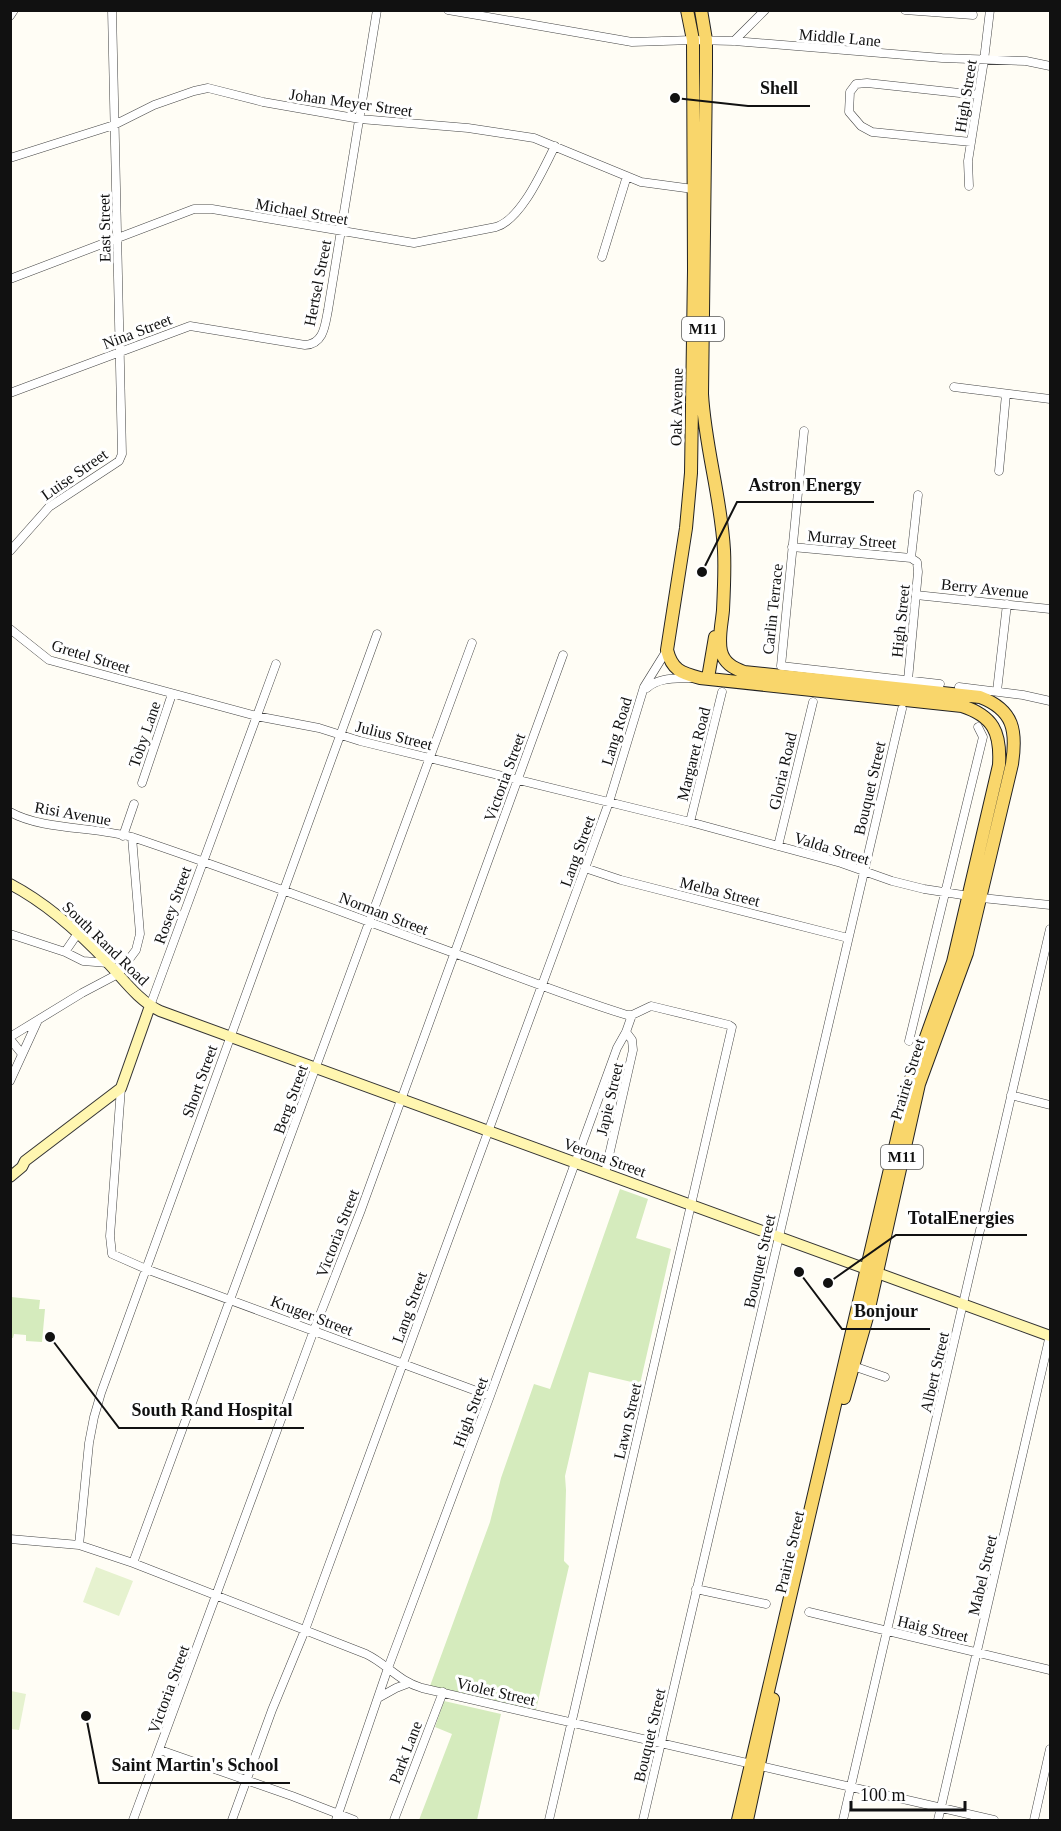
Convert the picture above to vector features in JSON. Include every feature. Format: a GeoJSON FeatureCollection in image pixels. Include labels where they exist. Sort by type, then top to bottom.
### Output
{"type":"FeatureCollection","features":[{"type":"Feature","properties":{"kind":"main road","name":"M11"},"geometry":{"type":"LineString","coordinates":[[687,10],[693,40]]}},
{"type":"Feature","properties":{"kind":"main road","name":"M11"},"geometry":{"type":"LineString","coordinates":[[701,10],[706,40]]}},
{"type":"Feature","properties":{"kind":"main road","name":"Oak Avenue"},"geometry":{"type":"LineString","coordinates":[[672,665],[667,650],[691,482],[694,270],[693,40]]}},
{"type":"Feature","properties":{"kind":"main road","name":"Oak Avenue"},"geometry":{"type":"LineString","coordinates":[[706,40],[702,394],[705,433],[723,548],[722,616]]}},
{"type":"Feature","properties":{"kind":"main road"},"geometry":{"type":"LineString","coordinates":[[704,678],[716,630],[722,616]]}},
{"type":"Feature","properties":{"kind":"main road","name":"Prairie Street"},"geometry":{"type":"LineString","coordinates":[[722,616],[720,636],[722,654],[729,664],[744,672],[980,697],[1002,709],[1012,725],[1015,746],[982,898],[963,967],[920,1084],[809,1511],[755,1765],[747,1821]]}},
{"type":"Feature","properties":{"kind":"main road","name":"Prairie Street"},"geometry":{"type":"LineString","coordinates":[[672,665],[679,670],[704,678],[962,705],[989,720],[999,744],[999,765],[953,962],[911,1079],[854,1366],[839,1415],[755,1765],[738,1821]]}},
{"type":"Feature","properties":{"kind":"main road","name":"South Rand Road"},"geometry":{"type":"LineString","coordinates":[[10,884],[41,902],[78,933],[150,1006]]}},
{"type":"Feature","properties":{"kind":"main road","name":"Verona Street"},"geometry":{"type":"LineString","coordinates":[[150,1006],[1050,1336]]}},
{"type":"Feature","properties":{"kind":"main road","name":"Rosey Street"},"geometry":{"type":"LineString","coordinates":[[121,1088],[150,1006]]}},
{"type":"Feature","properties":{"kind":"main road"},"geometry":{"type":"LineString","coordinates":[[10,1168],[25,1161],[121,1088]]}},
{"type":"Feature","properties":{"kind":"main road"},"geometry":{"type":"LineString","coordinates":[[10,1177],[22,1167],[25,1161]]}},
{"type":"Feature","properties":{"kind":"street"},"geometry":{"type":"LineString","coordinates":[[10,16],[14,10]]}},
{"type":"Feature","properties":{"kind":"street","name":"East Street"},"geometry":{"type":"LineString","coordinates":[[112,10],[123,444]]}},
{"type":"Feature","properties":{"kind":"street","name":"Hertsel Street"},"geometry":{"type":"LineString","coordinates":[[313,344],[320,338],[324,329],[377,10]]}},
{"type":"Feature","properties":{"kind":"street"},"geometry":{"type":"LineString","coordinates":[[448,10],[625,41],[693,40]]}},
{"type":"Feature","properties":{"kind":"street"},"geometry":{"type":"LineString","coordinates":[[734,41],[765,10]]}},
{"type":"Feature","properties":{"kind":"street"},"geometry":{"type":"LineString","coordinates":[[905,10],[973,15]]}},
{"type":"Feature","properties":{"kind":"street","name":"High Street"},"geometry":{"type":"LineString","coordinates":[[969,186],[967,169],[990,10]]}},
{"type":"Feature","properties":{"kind":"street"},"geometry":{"type":"LineString","coordinates":[[749,27],[756,43]]}},
{"type":"Feature","properties":{"kind":"street","name":"Middle Lane"},"geometry":{"type":"LineString","coordinates":[[693,40],[1026,61],[1050,66]]}},
{"type":"Feature","properties":{"kind":"street"},"geometry":{"type":"LineString","coordinates":[[971,142],[868,131],[849,112],[849,92],[856,84],[867,83],[978,95]]}},
{"type":"Feature","properties":{"kind":"street","name":"Johan Meyer Street"},"geometry":{"type":"LineString","coordinates":[[10,158],[114,125],[154,105],[208,88],[264,102],[360,119],[483,130],[534,138],[650,184],[693,189]]}},
{"type":"Feature","properties":{"kind":"street","name":"Michael Street"},"geometry":{"type":"LineString","coordinates":[[10,279],[201,208],[414,243],[500,226],[508,222],[519,208],[555,146]]}},
{"type":"Feature","properties":{"kind":"street"},"geometry":{"type":"LineString","coordinates":[[602,257],[627,176]]}},
{"type":"Feature","properties":{"kind":"street","name":"Nina Street"},"geometry":{"type":"LineString","coordinates":[[10,393],[182,328],[193,326],[305,345],[313,344]]}},
{"type":"Feature","properties":{"kind":"street"},"geometry":{"type":"LineString","coordinates":[[954,387],[1050,399]]}},
{"type":"Feature","properties":{"kind":"street"},"geometry":{"type":"LineString","coordinates":[[999,471],[1006,394]]}},
{"type":"Feature","properties":{"kind":"street","name":"Carlin Terrace"},"geometry":{"type":"LineString","coordinates":[[804,431],[781,666],[940,684]]}},
{"type":"Feature","properties":{"kind":"street","name":"Luise Street"},"geometry":{"type":"LineString","coordinates":[[10,551],[49,507],[117,462],[122,454],[123,444]]}},
{"type":"Feature","properties":{"kind":"street","name":"High Street"},"geometry":{"type":"LineString","coordinates":[[908,680],[918,568],[916,562],[910,558],[918,495]]}},
{"type":"Feature","properties":{"kind":"street","name":"Murray Street"},"geometry":{"type":"LineString","coordinates":[[792,547],[910,558]]}},
{"type":"Feature","properties":{"kind":"street","name":"Berry Avenue"},"geometry":{"type":"LineString","coordinates":[[916,595],[1050,609]]}},
{"type":"Feature","properties":{"kind":"street"},"geometry":{"type":"LineString","coordinates":[[997,691],[1007,604]]}},
{"type":"Feature","properties":{"kind":"street","name":"Gretel Street"},"geometry":{"type":"LineString","coordinates":[[10,629],[49,660],[172,694]]}},
{"type":"Feature","properties":{"kind":"street","name":"Short Street"},"geometry":{"type":"LineString","coordinates":[[79,1545],[91,1429],[101,1393],[377,634]]}},
{"type":"Feature","properties":{"kind":"street","name":"Berg Street"},"geometry":{"type":"LineString","coordinates":[[133,1563],[472,643]]}},
{"type":"Feature","properties":{"kind":"street"},"geometry":{"type":"LineString","coordinates":[[642,693],[667,650]]}},
{"type":"Feature","properties":{"kind":"street","name":"Victoria Street"},"geometry":{"type":"LineString","coordinates":[[133,1821],[563,655]]}},
{"type":"Feature","properties":{"kind":"street","name":"Rosey Street"},"geometry":{"type":"LineString","coordinates":[[150,1006],[276,664]]}},
{"type":"Feature","properties":{"kind":"street","name":"Lang Road"},"geometry":{"type":"LineString","coordinates":[[609,802],[642,693],[655,682],[704,678]]}},
{"type":"Feature","properties":{"kind":"street"},"geometry":{"type":"LineString","coordinates":[[958,687],[997,691],[1050,701]]}},
{"type":"Feature","properties":{"kind":"street","name":"Margaret Road"},"geometry":{"type":"LineString","coordinates":[[690,822],[722,692]]}},
{"type":"Feature","properties":{"kind":"street","name":"Julius Street"},"geometry":{"type":"LineString","coordinates":[[172,694],[256,716],[319,728],[609,802]]}},
{"type":"Feature","properties":{"kind":"street","name":"Toby Lane"},"geometry":{"type":"LineString","coordinates":[[142,783],[172,694]]}},
{"type":"Feature","properties":{"kind":"street","name":"Gloria Road"},"geometry":{"type":"LineString","coordinates":[[778,846],[813,702]]}},
{"type":"Feature","properties":{"kind":"street","name":"Bouquet Street"},"geometry":{"type":"LineString","coordinates":[[643,1821],[902,709]]}},
{"type":"Feature","properties":{"kind":"street"},"geometry":{"type":"LineString","coordinates":[[909,1041],[983,737],[978,726]]}},
{"type":"Feature","properties":{"kind":"street","name":"Valda Street"},"geometry":{"type":"LineString","coordinates":[[609,802],[841,863],[892,881],[946,893],[1050,905]]}},
{"type":"Feature","properties":{"kind":"street","name":"Lang Street"},"geometry":{"type":"LineString","coordinates":[[232,1821],[403,1364],[609,802]]}},
{"type":"Feature","properties":{"kind":"street"},"geometry":{"type":"LineString","coordinates":[[22,1054],[10,1038],[118,974],[136,950],[140,934],[127,836],[134,804]]}},
{"type":"Feature","properties":{"kind":"street","name":"Risi Avenue"},"geometry":{"type":"LineString","coordinates":[[10,812],[20,818],[43,823],[127,836]]}},
{"type":"Feature","properties":{"kind":"street","name":"Norman Street"},"geometry":{"type":"LineString","coordinates":[[127,836],[283,890],[542,986],[629,1015]]}},
{"type":"Feature","properties":{"kind":"street","name":"Melba Street"},"geometry":{"type":"LineString","coordinates":[[585,868],[621,880],[848,938]]}},
{"type":"Feature","properties":{"kind":"street","name":"Albert Street"},"geometry":{"type":"LineString","coordinates":[[843,1821],[1050,929]]}},
{"type":"Feature","properties":{"kind":"street"},"geometry":{"type":"LineString","coordinates":[[10,933],[65,952],[83,961],[108,963]]}},
{"type":"Feature","properties":{"kind":"street"},"geometry":{"type":"LineString","coordinates":[[65,952],[78,933]]}},
{"type":"Feature","properties":{"kind":"street","name":"Lawn Street"},"geometry":{"type":"LineString","coordinates":[[549,1821],[732,1028],[729,1025],[654,1007],[648,1007],[629,1015]]}},
{"type":"Feature","properties":{"kind":"street","name":"High Street"},"geometry":{"type":"LineString","coordinates":[[337,1817],[388,1668],[617,1048],[626,1032],[629,1015]]}},
{"type":"Feature","properties":{"kind":"street"},"geometry":{"type":"LineString","coordinates":[[10,1081],[39,1019]]}},
{"type":"Feature","properties":{"kind":"street","name":"Japie Street"},"geometry":{"type":"LineString","coordinates":[[605,1173],[633,1050],[632,1040],[626,1032]]}},
{"type":"Feature","properties":{"kind":"street","name":"Rosey Street"},"geometry":{"type":"LineString","coordinates":[[121,1088],[110,1244],[112,1254],[125,1260]]}},
{"type":"Feature","properties":{"kind":"street"},"geometry":{"type":"LineString","coordinates":[[1011,1095],[1050,1105]]}},
{"type":"Feature","properties":{"kind":"street","name":"Kruger Street"},"geometry":{"type":"LineString","coordinates":[[125,1260],[490,1396]]}},
{"type":"Feature","properties":{"kind":"street","name":"Mabel Street"},"geometry":{"type":"LineString","coordinates":[[938,1821],[1050,1336]]}},
{"type":"Feature","properties":{"kind":"street"},"geometry":{"type":"LineString","coordinates":[[854,1366],[885,1377]]}},
{"type":"Feature","properties":{"kind":"street","name":"Violet Street"},"geometry":{"type":"LineString","coordinates":[[10,1539],[79,1545],[133,1563],[376,1658],[399,1678],[409,1683],[994,1821]]}},
{"type":"Feature","properties":{"kind":"street"},"geometry":{"type":"LineString","coordinates":[[696,1589],[766,1604]]}},
{"type":"Feature","properties":{"kind":"street","name":"Haig Street"},"geometry":{"type":"LineString","coordinates":[[809,1612],[1050,1670]]}},
{"type":"Feature","properties":{"kind":"street"},"geometry":{"type":"LineString","coordinates":[[378,1698],[409,1683]]}},
{"type":"Feature","properties":{"kind":"street","name":"Park Lane"},"geometry":{"type":"LineString","coordinates":[[394,1821],[442,1692]]}},
{"type":"Feature","properties":{"kind":"street"},"geometry":{"type":"LineString","coordinates":[[160,1749],[247,1780],[337,1817],[354,1821]]}},
{"type":"Feature","properties":{"kind":"street"},"geometry":{"type":"LineString","coordinates":[[1034,1821],[1050,1749]]}},
{"type":"Feature","properties":{"kind":"green space"},"geometry":{"type":"Polygon","coordinates":[[[620,1189],[648,1199],[636,1238],[671,1249],[640,1384],[589,1372],[565,1476],[564,1561],[569,1566],[536,1710],[430,1686],[490,1522],[501,1478],[534,1384],[550,1389],[620,1189]]]}},
{"type":"Feature","properties":{"kind":"green space"},"geometry":{"type":"Polygon","coordinates":[[[11,1297],[40,1300],[39,1309],[45,1309],[42,1342],[26,1341],[26,1335],[14,1334],[11,1338],[11,1297]]]}},
{"type":"Feature","properties":{"kind":"green space"},"geometry":{"type":"Polygon","coordinates":[[[96,1567],[133,1581],[119,1616],[83,1602],[96,1567]]]}},
{"type":"Feature","properties":{"kind":"green space"},"geometry":{"type":"Polygon","coordinates":[[[11,1691],[26,1694],[19,1730],[11,1729],[11,1691]]]}},
{"type":"Feature","properties":{"kind":"green space"},"geometry":{"type":"Polygon","coordinates":[[[444,1701],[501,1714],[477,1820],[419,1820],[452,1734],[435,1727],[444,1701]]]}},
{"type":"Feature","properties":{"kind":"place","name":"Shell"},"geometry":{"type":"Point","coordinates":[675,98]}},
{"type":"Feature","properties":{"kind":"place","name":"Astron Energy"},"geometry":{"type":"Point","coordinates":[702,572]}},
{"type":"Feature","properties":{"kind":"place","name":"Bonjour"},"geometry":{"type":"Point","coordinates":[799,1272]}},
{"type":"Feature","properties":{"kind":"place","name":"TotalEnergies"},"geometry":{"type":"Point","coordinates":[828,1283]}},
{"type":"Feature","properties":{"kind":"place","name":"South Rand Hospital"},"geometry":{"type":"Point","coordinates":[50,1337]}},
{"type":"Feature","properties":{"kind":"place","name":"Saint Martin's School"},"geometry":{"type":"Point","coordinates":[86,1716]}}]}
